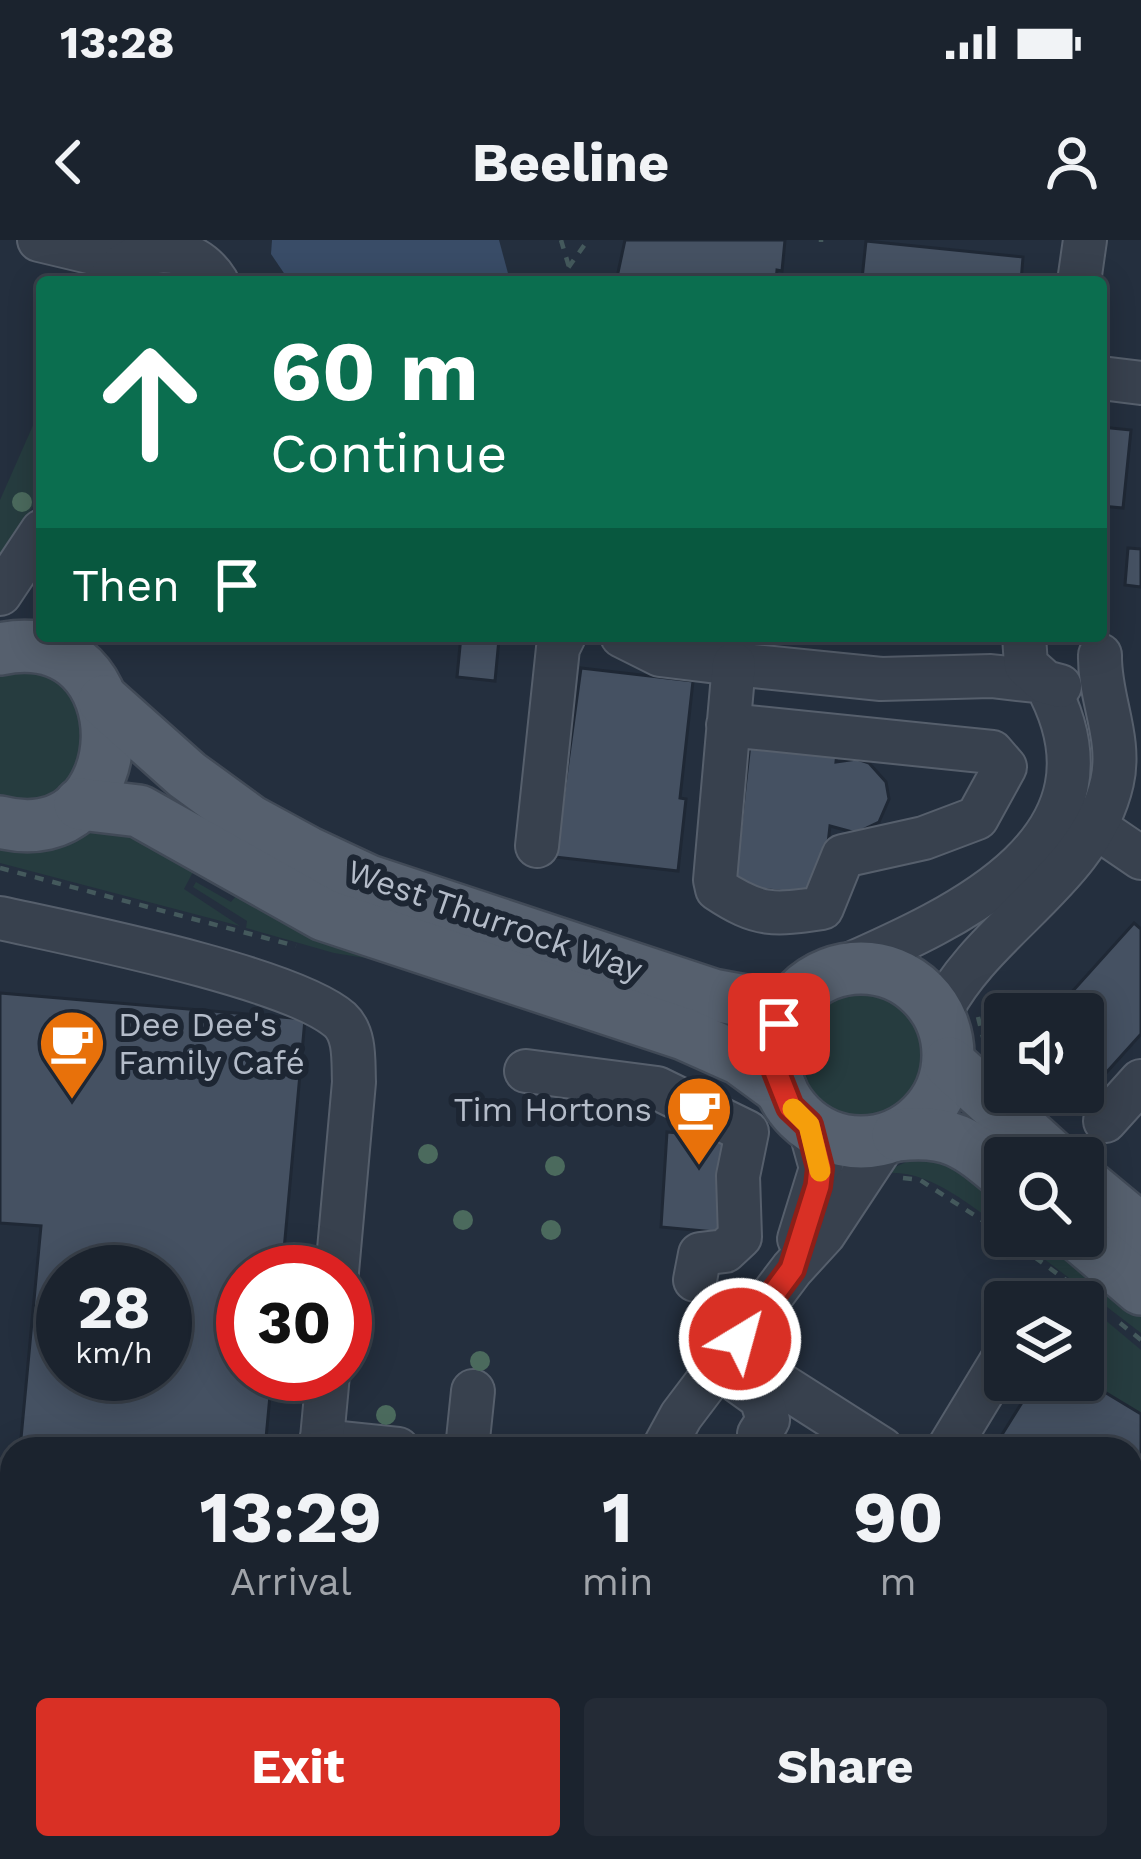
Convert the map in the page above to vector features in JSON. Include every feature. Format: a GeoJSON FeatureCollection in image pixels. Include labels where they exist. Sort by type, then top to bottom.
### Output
{"type":"FeatureCollection","features":[{"type":"Feature","properties":{"kind":"main road"},"geometry":{"type":"LineString","coordinates":[[0,649],[61,648]]}},
{"type":"Feature","properties":{"kind":"main road","name":"West Thurrock Way"},"geometry":{"type":"LineString","coordinates":[[61,648],[104,701],[187,775],[250,821],[369,881],[713,995],[762,1004],[792,1001]]}},
{"type":"Feature","properties":{"kind":"main road"},"geometry":{"type":"LineString","coordinates":[[31,822],[98,783],[109,757],[111,728],[104,701]]}},
{"type":"Feature","properties":{"kind":"main road","name":"West Thurrock Way"},"geometry":{"type":"LineString","coordinates":[[31,822],[139,811],[325,915],[684,1034],[740,1059],[795,1107]]}},
{"type":"Feature","properties":{"kind":"main road"},"geometry":{"type":"LineString","coordinates":[[984,1158],[969,1145],[934,1131],[846,1141],[795,1107],[773,1050],[779,1024],[792,1001],[835,971],[884,970],[912,983],[962,1034],[1038,1137]]}},
{"type":"Feature","properties":{"kind":"main road"},"geometry":{"type":"LineString","coordinates":[[892,1137],[920,1120],[936,1101],[962,1034]]}},
{"type":"Feature","properties":{"kind":"main road"},"geometry":{"type":"LineString","coordinates":[[1104,1200],[1141,1231]]}},
{"type":"Feature","properties":{"kind":"main road"},"geometry":{"type":"LineString","coordinates":[[1094,1257],[1126,1302]]}},
{"type":"Feature","properties":{"kind":"street"},"geometry":{"type":"LineString","coordinates":[[35,240],[134,259],[175,251],[212,265]]}},
{"type":"Feature","properties":{"kind":"street"},"geometry":{"type":"LineString","coordinates":[[35,240],[62,276]]}},
{"type":"Feature","properties":{"kind":"street"},"geometry":{"type":"LineString","coordinates":[[1080,276],[1084,240]]}},
{"type":"Feature","properties":{"kind":"street"},"geometry":{"type":"LineString","coordinates":[[1107,379],[1141,383]]}},
{"type":"Feature","properties":{"kind":"street"},"geometry":{"type":"LineString","coordinates":[[0,594],[36,540]]}},
{"type":"Feature","properties":{"kind":"street"},"geometry":{"type":"LineString","coordinates":[[537,846],[553,642]]}},
{"type":"Feature","properties":{"kind":"street"},"geometry":{"type":"LineString","coordinates":[[634,642],[660,655],[734,664],[783,652],[881,680],[991,676],[1058,686],[1085,678],[1100,645]]}},
{"type":"Feature","properties":{"kind":"street"},"geometry":{"type":"LineString","coordinates":[[926,680],[982,662],[1016,642]]}},
{"type":"Feature","properties":{"kind":"street"},"geometry":{"type":"LineString","coordinates":[[835,971],[962,909],[1006,880],[1040,846],[1069,777],[1065,722],[1045,682],[1026,665],[1023,642]]}},
{"type":"Feature","properties":{"kind":"street"},"geometry":{"type":"LineString","coordinates":[[962,1034],[972,961],[1061,869],[1081,856],[1097,828],[1113,780],[1114,754],[1100,681],[1100,645]]}},
{"type":"Feature","properties":{"kind":"street"},"geometry":{"type":"LineString","coordinates":[[728,725],[992,752],[1005,767],[977,818],[924,838],[843,856],[822,908],[774,915],[750,910],[717,889],[728,725],[734,664]]}},
{"type":"Feature","properties":{"kind":"street"},"geometry":{"type":"LineString","coordinates":[[876,740],[881,680]]}},
{"type":"Feature","properties":{"kind":"street"},"geometry":{"type":"LineString","coordinates":[[1097,828],[1141,858]]}},
{"type":"Feature","properties":{"kind":"street"},"geometry":{"type":"LineString","coordinates":[[0,918],[251,982],[311,1003],[341,1021],[353,1052],[354,1082],[339,1245]]}},
{"type":"Feature","properties":{"kind":"street"},"geometry":{"type":"LineString","coordinates":[[534,1081],[657,1088],[747,1132],[738,1176],[740,1237],[725,1251],[700,1254],[695,1280]]}},
{"type":"Feature","properties":{"kind":"street"},"geometry":{"type":"LineString","coordinates":[[1105,1121],[1141,1081]]}},
{"type":"Feature","properties":{"kind":"street"},"geometry":{"type":"LineString","coordinates":[[792,1269],[820,1168],[795,1107]]}},
{"type":"Feature","properties":{"kind":"street"},"geometry":{"type":"LineString","coordinates":[[669,1437],[681,1415],[824,1234],[892,1137]]}},
{"type":"Feature","properties":{"kind":"street"},"geometry":{"type":"LineString","coordinates":[[730,1352],[736,1380],[761,1398],[768,1420],[759,1434]]}},
{"type":"Feature","properties":{"kind":"street"},"geometry":{"type":"LineString","coordinates":[[730,1352],[864,1437]]}},
{"type":"Feature","properties":{"kind":"street"},"geometry":{"type":"LineString","coordinates":[[955,1437],[984,1390]]}},
{"type":"Feature","properties":{"kind":"street"},"geometry":{"type":"LineString","coordinates":[[468,1437],[473,1391]]}},
{"type":"Feature","properties":{"kind":"street"},"geometry":{"type":"LineString","coordinates":[[322,1437],[325,1401]]}},
{"type":"Feature","properties":{"kind":"path"},"geometry":{"type":"LineString","coordinates":[[562,240],[569,267]]}},
{"type":"Feature","properties":{"kind":"path"},"geometry":{"type":"LineString","coordinates":[[562,276],[588,240]]}},
{"type":"Feature","properties":{"kind":"path"},"geometry":{"type":"LineString","coordinates":[[0,868],[297,946]]}},
{"type":"Feature","properties":{"kind":"path"},"geometry":{"type":"LineString","coordinates":[[1034,1257],[1066,1281]]}},
{"type":"Feature","properties":{"kind":"path"},"geometry":{"type":"LineString","coordinates":[[1126,1302],[1141,1340]]}},
{"type":"Feature","properties":{"kind":"green space"},"geometry":{"type":"Polygon","coordinates":[[[36,419],[36,502],[0,556],[0,500],[36,419]]]}},
{"type":"Feature","properties":{"kind":"green space"},"geometry":{"type":"Polygon","coordinates":[[[0,671],[34,672],[56,682],[78,713],[81,751],[75,769],[48,796],[0,802],[0,671]]]}},
{"type":"Feature","properties":{"kind":"green space"},"geometry":{"type":"Polygon","coordinates":[[[88,828],[141,833],[193,872],[184,889],[240,926],[0,863],[0,848],[39,847],[88,828]]]}},
{"type":"Feature","properties":{"kind":"green space"},"geometry":{"type":"Polygon","coordinates":[[[196,882],[231,902],[236,896],[427,968],[334,953],[246,928],[247,921],[193,887],[196,882]]]}},
{"type":"Feature","properties":{"kind":"green space"},"geometry":{"type":"Polygon","coordinates":[[[860,991],[884,996],[905,1010],[919,1031],[924,1055],[919,1079],[905,1100],[884,1114],[860,1119],[836,1114],[815,1100],[801,1079],[796,1055],[801,1031],[815,1010],[836,996],[860,991]]]}},
{"type":"Feature","properties":{"kind":"green space"},"geometry":{"type":"Polygon","coordinates":[[[928,1153],[984,1181],[984,1215],[929,1181],[912,1175],[878,1174],[928,1153]]]}},
{"type":"Feature","properties":{"kind":"green space"},"geometry":{"type":"Polygon","coordinates":[[[1041,1257],[1082,1257],[1141,1307],[1141,1333],[1104,1305],[1104,1281],[1073,1281],[1041,1257]]]}},
{"type":"Feature","properties":{"kind":"green space"},"geometry":{"type":"Polygon","coordinates":[[[1104,1319],[1141,1350],[1141,1414],[1104,1392],[1104,1319]]]}},
{"type":"Feature","properties":{"kind":"water"},"geometry":{"type":"Polygon","coordinates":[[[272,240],[499,240],[509,276],[286,276],[271,254],[272,240]]]}},
{"type":"Feature","properties":{"kind":"building"},"geometry":{"type":"Polygon","coordinates":[[[625,240],[785,240],[782,271],[777,270],[776,276],[617,276],[625,240]]]}},
{"type":"Feature","properties":{"kind":"building"},"geometry":{"type":"Polygon","coordinates":[[[866,241],[1023,257],[1021,276],[862,276],[866,241]]]}},
{"type":"Feature","properties":{"kind":"building"},"geometry":{"type":"Polygon","coordinates":[[[1107,428],[1131,430],[1123,508],[1107,507],[1107,428]]]}},
{"type":"Feature","properties":{"kind":"building"},"geometry":{"type":"Polygon","coordinates":[[[1128,548],[1141,549],[1141,587],[1125,585],[1128,548]]]}},
{"type":"Feature","properties":{"kind":"building"},"geometry":{"type":"Polygon","coordinates":[[[460,642],[499,642],[495,681],[457,677],[460,642]]]}},
{"type":"Feature","properties":{"kind":"building"},"geometry":{"type":"Polygon","coordinates":[[[581,668],[693,681],[680,798],[686,799],[678,871],[555,857],[581,668]]]}},
{"type":"Feature","properties":{"kind":"building"},"geometry":{"type":"Polygon","coordinates":[[[750,744],[837,753],[836,762],[857,759],[869,763],[886,782],[889,799],[879,822],[856,833],[830,826],[822,896],[734,886],[750,744]]]}},
{"type":"Feature","properties":{"kind":"building"},"geometry":{"type":"Polygon","coordinates":[[[1134,923],[1141,929],[1141,1034],[1104,1075],[1104,993],[1071,993],[1134,923]]]}},
{"type":"Feature","properties":{"kind":"building"},"geometry":{"type":"Polygon","coordinates":[[[0,993],[305,1019],[284,1245],[216,1245],[216,1401],[269,1401],[266,1437],[21,1437],[36,1279],[36,1401],[192,1401],[192,1245],[39,1245],[41,1226],[0,1223],[0,993]]]}},
{"type":"Feature","properties":{"kind":"building","name":"Tim Hortons"},"geometry":{"type":"Polygon","coordinates":[[[667,1132],[737,1138],[726,1233],[661,1227],[667,1132]]]}},
{"type":"Feature","properties":{"kind":"building"},"geometry":{"type":"Polygon","coordinates":[[[1104,1392],[1141,1414],[1141,1437],[1000,1437],[1023,1401],[1104,1401],[1104,1392]]]}},
{"type":"Feature","properties":{"kind":"slow traffic"},"geometry":{"type":"LineString","coordinates":[[793,1109],[809,1125],[820,1171]]}},
{"type":"Feature","properties":{"kind":"place","name":"Dee Dee's Family Café"},"geometry":{"type":"Point","coordinates":[72,1102]}},
{"type":"Feature","properties":{"kind":"place","name":"Tim Hortons"},"geometry":{"type":"Point","coordinates":[699,1168]}},
{"type":"Feature","properties":{"kind":"route"},"geometry":{"type":"LineString","coordinates":[[740,1339],[792,1269],[818,1186],[820,1168],[809,1125],[790,1107],[775,1069],[773,1050],[779,1024]]}}]}
